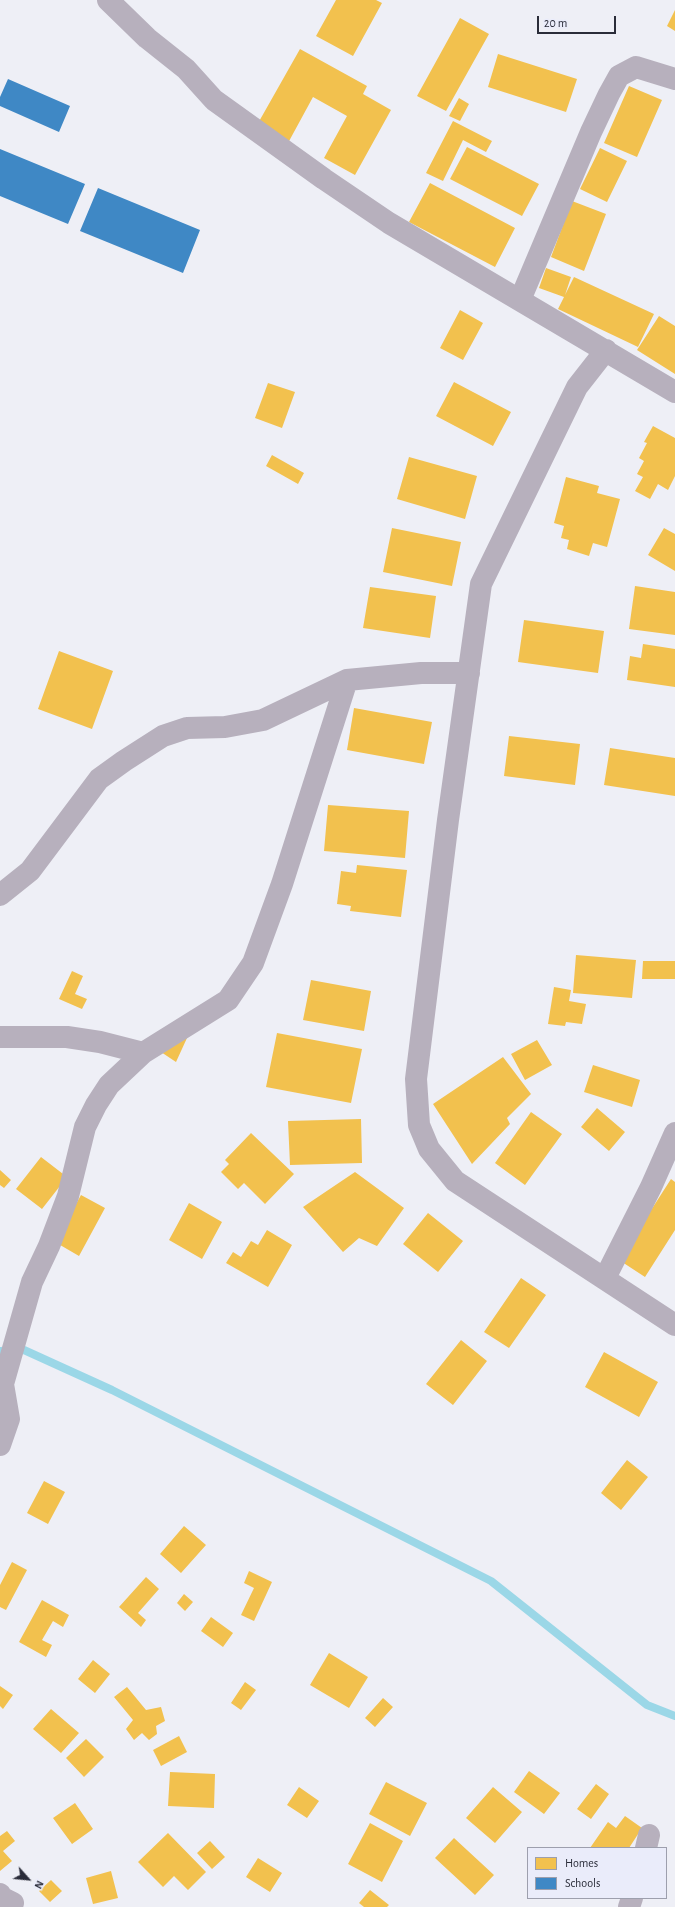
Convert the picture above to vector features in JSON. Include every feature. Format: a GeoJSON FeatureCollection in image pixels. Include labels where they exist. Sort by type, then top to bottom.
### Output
{"type":"FeatureCollection","features":[{"type":"Feature","properties":{"kind":"street"},"geometry":{"type":"LineString","coordinates":[[108,0],[147,38],[186,69],[214,100],[324,179],[389,223],[675,392]]}},
{"type":"Feature","properties":{"kind":"street"},"geometry":{"type":"LineString","coordinates":[[520,300],[591,132],[619,76],[636,67],[660,73],[675,79]]}},
{"type":"Feature","properties":{"kind":"street"},"geometry":{"type":"LineString","coordinates":[[606,350],[577,387],[481,584],[448,820],[416,1079],[419,1125],[429,1149],[455,1181],[675,1325]]}},
{"type":"Feature","properties":{"kind":"street"},"geometry":{"type":"LineString","coordinates":[[0,895],[30,871],[99,780],[124,761],[163,736],[187,728],[225,727],[263,720],[347,680],[422,673],[469,673]]}},
{"type":"Feature","properties":{"kind":"street"},"geometry":{"type":"LineString","coordinates":[[0,1445],[9,1419],[3,1384],[32,1282],[49,1246],[68,1196],[85,1127],[96,1105],[109,1086],[143,1053],[228,1000],[253,963],[282,884],[347,680]]}},
{"type":"Feature","properties":{"kind":"street"},"geometry":{"type":"LineString","coordinates":[[0,1037],[67,1037],[100,1042],[143,1053]]}},
{"type":"Feature","properties":{"kind":"street"},"geometry":{"type":"LineString","coordinates":[[605,1278],[651,1187],[675,1133]]}},
{"type":"Feature","properties":{"kind":"street"},"geometry":{"type":"LineString","coordinates":[[0,1894],[1,1897],[13,1903],[10,1907]]}},
{"type":"Feature","properties":{"kind":"building: Homes"},"geometry":{"type":"Polygon","coordinates":[[[336,0],[376,0],[382,3],[353,56],[316,36],[336,0]]]}},
{"type":"Feature","properties":{"kind":"building: Homes"},"geometry":{"type":"Polygon","coordinates":[[[675,10],[675,31],[667,26],[675,10]]]}},
{"type":"Feature","properties":{"kind":"building: Homes"},"geometry":{"type":"Polygon","coordinates":[[[460,18],[489,34],[446,111],[417,96],[460,18]]]}},
{"type":"Feature","properties":{"kind":"building: Homes"},"geometry":{"type":"Polygon","coordinates":[[[300,49],[367,86],[363,94],[391,110],[355,175],[324,158],[347,116],[313,97],[288,143],[257,125],[300,49]]]}},
{"type":"Feature","properties":{"kind":"building: Homes"},"geometry":{"type":"Polygon","coordinates":[[[498,54],[577,79],[566,112],[488,87],[498,54]]]}},
{"type":"Feature","properties":{"kind":"building: Homes"},"geometry":{"type":"Polygon","coordinates":[[[629,86],[662,100],[637,157],[604,143],[629,86]]]}},
{"type":"Feature","properties":{"kind":"building: Homes"},"geometry":{"type":"Polygon","coordinates":[[[459,98],[469,104],[460,121],[449,116],[459,98]]]}},
{"type":"Feature","properties":{"kind":"building: Homes"},"geometry":{"type":"Polygon","coordinates":[[[453,121],[492,141],[486,152],[463,140],[443,181],[426,173],[453,121]]]}},
{"type":"Feature","properties":{"kind":"building: Homes"},"geometry":{"type":"Polygon","coordinates":[[[467,147],[539,184],[522,216],[450,179],[467,147]]]}},
{"type":"Feature","properties":{"kind":"building: Homes"},"geometry":{"type":"Polygon","coordinates":[[[600,148],[627,161],[607,202],[580,189],[600,148]]]}},
{"type":"Feature","properties":{"kind":"building: Homes"},"geometry":{"type":"Polygon","coordinates":[[[430,183],[515,228],[495,267],[409,222],[430,183]]]}},
{"type":"Feature","properties":{"kind":"building: Homes"},"geometry":{"type":"Polygon","coordinates":[[[572,201],[606,214],[584,271],[551,257],[572,201]]]}},
{"type":"Feature","properties":{"kind":"building: Homes"},"geometry":{"type":"Polygon","coordinates":[[[546,268],[571,277],[565,295],[574,277],[654,314],[638,347],[558,309],[564,297],[539,288],[546,268]]]}},
{"type":"Feature","properties":{"kind":"building: Homes"},"geometry":{"type":"Polygon","coordinates":[[[460,310],[483,323],[463,360],[440,348],[460,310]]]}},
{"type":"Feature","properties":{"kind":"building: Homes"},"geometry":{"type":"Polygon","coordinates":[[[659,316],[675,326],[675,374],[637,350],[659,316]]]}},
{"type":"Feature","properties":{"kind":"building: Homes"},"geometry":{"type":"Polygon","coordinates":[[[454,382],[511,412],[493,446],[436,416],[454,382]]]}},
{"type":"Feature","properties":{"kind":"building: Homes"},"geometry":{"type":"Polygon","coordinates":[[[268,383],[295,392],[282,428],[255,418],[268,383]]]}},
{"type":"Feature","properties":{"kind":"building: Homes"},"geometry":{"type":"Polygon","coordinates":[[[653,426],[675,438],[675,476],[668,490],[658,484],[650,499],[635,491],[643,477],[637,474],[644,461],[639,458],[647,443],[644,442],[653,426]]]}},
{"type":"Feature","properties":{"kind":"building: Homes"},"geometry":{"type":"Polygon","coordinates":[[[272,455],[304,473],[298,484],[266,466],[272,455]]]}},
{"type":"Feature","properties":{"kind":"building: Homes"},"geometry":{"type":"Polygon","coordinates":[[[409,457],[477,476],[465,519],[397,499],[409,457]]]}},
{"type":"Feature","properties":{"kind":"building: Homes"},"geometry":{"type":"Polygon","coordinates":[[[566,477],[599,486],[597,493],[620,499],[607,547],[593,543],[589,556],[567,549],[569,540],[561,538],[564,526],[554,523],[566,477]]]}},
{"type":"Feature","properties":{"kind":"building: Homes"},"geometry":{"type":"Polygon","coordinates":[[[392,528],[461,542],[452,586],[383,572],[392,528]]]}},
{"type":"Feature","properties":{"kind":"building: Homes"},"geometry":{"type":"Polygon","coordinates":[[[664,528],[675,534],[675,571],[648,555],[664,528]]]}},
{"type":"Feature","properties":{"kind":"building: Homes"},"geometry":{"type":"Polygon","coordinates":[[[635,586],[675,592],[675,635],[629,629],[635,586]]]}},
{"type":"Feature","properties":{"kind":"building: Homes"},"geometry":{"type":"Polygon","coordinates":[[[370,587],[436,596],[430,638],[363,628],[370,587]]]}},
{"type":"Feature","properties":{"kind":"building: Homes"},"geometry":{"type":"Polygon","coordinates":[[[524,620],[604,631],[598,673],[518,662],[524,620]]]}},
{"type":"Feature","properties":{"kind":"building: Homes"},"geometry":{"type":"Polygon","coordinates":[[[643,644],[675,649],[675,687],[627,680],[630,656],[641,658],[643,644]]]}},
{"type":"Feature","properties":{"kind":"building: Homes"},"geometry":{"type":"Polygon","coordinates":[[[59,651],[113,671],[92,729],[38,709],[59,651]]]}},
{"type":"Feature","properties":{"kind":"building: Homes"},"geometry":{"type":"Polygon","coordinates":[[[354,708],[432,722],[424,764],[347,750],[354,708]]]}},
{"type":"Feature","properties":{"kind":"building: Homes"},"geometry":{"type":"Polygon","coordinates":[[[509,736],[580,744],[575,785],[504,776],[509,736]]]}},
{"type":"Feature","properties":{"kind":"building: Homes"},"geometry":{"type":"Polygon","coordinates":[[[610,748],[675,758],[675,796],[604,785],[610,748]]]}},
{"type":"Feature","properties":{"kind":"building: Homes"},"geometry":{"type":"Polygon","coordinates":[[[328,805],[409,811],[405,858],[324,851],[328,805]]]}},
{"type":"Feature","properties":{"kind":"building: Homes"},"geometry":{"type":"Polygon","coordinates":[[[357,865],[407,870],[401,917],[350,911],[351,906],[337,904],[341,871],[356,873],[357,865]]]}},
{"type":"Feature","properties":{"kind":"building: Homes"},"geometry":{"type":"Polygon","coordinates":[[[576,955],[636,960],[632,998],[573,993],[576,955]]]}},
{"type":"Feature","properties":{"kind":"building: Homes"},"geometry":{"type":"Polygon","coordinates":[[[643,961],[675,961],[675,979],[642,979],[643,961]]]}},
{"type":"Feature","properties":{"kind":"building: Homes"},"geometry":{"type":"Polygon","coordinates":[[[72,971],[83,976],[75,994],[87,999],[82,1009],[59,999],[72,971]]]}},
{"type":"Feature","properties":{"kind":"building: Homes"},"geometry":{"type":"Polygon","coordinates":[[[311,980],[371,991],[364,1031],[303,1020],[311,980]]]}},
{"type":"Feature","properties":{"kind":"building: Homes"},"geometry":{"type":"Polygon","coordinates":[[[554,987],[571,990],[569,1001],[586,1004],[582,1024],[566,1022],[565,1026],[548,1024],[554,987]]]}},
{"type":"Feature","properties":{"kind":"building: Homes"},"geometry":{"type":"Polygon","coordinates":[[[277,1033],[362,1049],[351,1103],[266,1087],[277,1033]]]}},
{"type":"Feature","properties":{"kind":"building: Homes"},"geometry":{"type":"Polygon","coordinates":[[[175,1034],[187,1038],[176,1062],[161,1052],[175,1034]]]}},
{"type":"Feature","properties":{"kind":"building: Homes"},"geometry":{"type":"Polygon","coordinates":[[[537,1040],[552,1065],[525,1080],[511,1054],[537,1040]]]}},
{"type":"Feature","properties":{"kind":"building: Homes"},"geometry":{"type":"Polygon","coordinates":[[[503,1057],[531,1094],[507,1118],[510,1124],[472,1164],[433,1104],[503,1057]]]}},
{"type":"Feature","properties":{"kind":"building: Homes"},"geometry":{"type":"Polygon","coordinates":[[[593,1065],[640,1080],[632,1107],[584,1092],[593,1065]]]}},
{"type":"Feature","properties":{"kind":"building: Homes"},"geometry":{"type":"Polygon","coordinates":[[[597,1108],[625,1132],[609,1151],[581,1127],[597,1108]]]}},
{"type":"Feature","properties":{"kind":"building: Homes"},"geometry":{"type":"Polygon","coordinates":[[[531,1112],[562,1134],[525,1185],[495,1163],[531,1112]]]}},
{"type":"Feature","properties":{"kind":"building: Homes"},"geometry":{"type":"Polygon","coordinates":[[[361,1119],[362,1163],[290,1165],[288,1121],[361,1119]]]}},
{"type":"Feature","properties":{"kind":"building: Homes"},"geometry":{"type":"Polygon","coordinates":[[[251,1133],[294,1174],[265,1204],[244,1183],[238,1189],[221,1172],[229,1164],[225,1160],[251,1133]]]}},
{"type":"Feature","properties":{"kind":"building: Homes"},"geometry":{"type":"Polygon","coordinates":[[[41,1157],[67,1177],[42,1209],[16,1189],[41,1157]]]}},
{"type":"Feature","properties":{"kind":"building: Homes"},"geometry":{"type":"Polygon","coordinates":[[[0,1170],[11,1180],[4,1188],[0,1185],[0,1170]]]}},
{"type":"Feature","properties":{"kind":"building: Homes"},"geometry":{"type":"Polygon","coordinates":[[[355,1172],[404,1208],[377,1246],[359,1238],[343,1252],[303,1207],[355,1172]]]}},
{"type":"Feature","properties":{"kind":"building: Homes"},"geometry":{"type":"Polygon","coordinates":[[[671,1179],[675,1182],[675,1230],[645,1277],[619,1260],[671,1179]]]}},
{"type":"Feature","properties":{"kind":"building: Homes"},"geometry":{"type":"Polygon","coordinates":[[[81,1195],[105,1208],[79,1256],[55,1242],[81,1195]]]}},
{"type":"Feature","properties":{"kind":"building: Homes"},"geometry":{"type":"Polygon","coordinates":[[[189,1203],[222,1222],[202,1259],[169,1240],[189,1203]]]}},
{"type":"Feature","properties":{"kind":"building: Homes"},"geometry":{"type":"Polygon","coordinates":[[[428,1213],[463,1241],[438,1272],[403,1244],[428,1213]]]}},
{"type":"Feature","properties":{"kind":"building: Homes"},"geometry":{"type":"Polygon","coordinates":[[[267,1230],[292,1245],[268,1287],[226,1263],[233,1252],[241,1257],[251,1241],[258,1245],[267,1230]]]}},
{"type":"Feature","properties":{"kind":"building: Homes"},"geometry":{"type":"Polygon","coordinates":[[[521,1278],[546,1295],[509,1348],[484,1332],[521,1278]]]}},
{"type":"Feature","properties":{"kind":"building: Homes"},"geometry":{"type":"Polygon","coordinates":[[[461,1340],[487,1361],[453,1405],[426,1384],[461,1340]]]}},
{"type":"Feature","properties":{"kind":"building: Homes"},"geometry":{"type":"Polygon","coordinates":[[[604,1352],[658,1382],[639,1417],[585,1387],[604,1352]]]}},
{"type":"Feature","properties":{"kind":"building: Homes"},"geometry":{"type":"Polygon","coordinates":[[[627,1460],[648,1477],[621,1510],[601,1493],[627,1460]]]}},
{"type":"Feature","properties":{"kind":"building: Homes"},"geometry":{"type":"Polygon","coordinates":[[[44,1481],[65,1492],[48,1524],[27,1513],[44,1481]]]}},
{"type":"Feature","properties":{"kind":"building: Homes"},"geometry":{"type":"Polygon","coordinates":[[[184,1526],[206,1545],[181,1573],[160,1554],[184,1526]]]}},
{"type":"Feature","properties":{"kind":"building: Homes"},"geometry":{"type":"Polygon","coordinates":[[[12,1562],[27,1570],[6,1610],[0,1607],[0,1585],[12,1562]]]}},
{"type":"Feature","properties":{"kind":"building: Homes"},"geometry":{"type":"Polygon","coordinates":[[[249,1571],[272,1582],[254,1621],[241,1615],[254,1588],[244,1583],[249,1571]]]}},
{"type":"Feature","properties":{"kind":"building: Homes"},"geometry":{"type":"Polygon","coordinates":[[[146,1577],[159,1589],[138,1613],[146,1620],[141,1627],[119,1607],[146,1577]]]}},
{"type":"Feature","properties":{"kind":"building: Homes"},"geometry":{"type":"Polygon","coordinates":[[[184,1594],[193,1602],[185,1611],[177,1603],[184,1594]]]}},
{"type":"Feature","properties":{"kind":"building: Homes"},"geometry":{"type":"Polygon","coordinates":[[[42,1600],[69,1615],[63,1627],[53,1621],[42,1640],[52,1645],[46,1657],[19,1642],[42,1600]]]}},
{"type":"Feature","properties":{"kind":"building: Homes"},"geometry":{"type":"Polygon","coordinates":[[[211,1617],[233,1633],[223,1647],[201,1631],[211,1617]]]}},
{"type":"Feature","properties":{"kind":"building: Homes"},"geometry":{"type":"Polygon","coordinates":[[[329,1653],[368,1677],[349,1708],[310,1685],[329,1653]]]}},
{"type":"Feature","properties":{"kind":"building: Homes"},"geometry":{"type":"Polygon","coordinates":[[[93,1660],[110,1674],[95,1693],[78,1679],[93,1660]]]}},
{"type":"Feature","properties":{"kind":"building: Homes"},"geometry":{"type":"Polygon","coordinates":[[[245,1682],[256,1690],[241,1710],[231,1703],[245,1682]]]}},
{"type":"Feature","properties":{"kind":"building: Homes"},"geometry":{"type":"Polygon","coordinates":[[[0,1686],[13,1695],[3,1709],[0,1706],[0,1686]]]}},
{"type":"Feature","properties":{"kind":"building: Homes"},"geometry":{"type":"Polygon","coordinates":[[[127,1687],[146,1710],[161,1707],[165,1721],[156,1726],[157,1734],[149,1740],[142,1733],[134,1740],[126,1729],[133,1720],[114,1697],[127,1687]]]}},
{"type":"Feature","properties":{"kind":"building: Homes"},"geometry":{"type":"Polygon","coordinates":[[[383,1698],[393,1707],[375,1727],[365,1718],[383,1698]]]}},
{"type":"Feature","properties":{"kind":"building: Homes"},"geometry":{"type":"Polygon","coordinates":[[[51,1709],[79,1733],[61,1753],[33,1729],[51,1709]]]}},
{"type":"Feature","properties":{"kind":"building: Homes"},"geometry":{"type":"Polygon","coordinates":[[[179,1736],[187,1752],[161,1766],[153,1750],[179,1736]]]}},
{"type":"Feature","properties":{"kind":"building: Homes"},"geometry":{"type":"Polygon","coordinates":[[[86,1739],[104,1757],[84,1777],[66,1758],[86,1739]]]}},
{"type":"Feature","properties":{"kind":"building: Homes"},"geometry":{"type":"Polygon","coordinates":[[[529,1771],[560,1793],[544,1814],[514,1792],[529,1771]]]}},
{"type":"Feature","properties":{"kind":"building: Homes"},"geometry":{"type":"Polygon","coordinates":[[[170,1772],[215,1774],[214,1808],[168,1806],[170,1772]]]}},
{"type":"Feature","properties":{"kind":"building: Homes"},"geometry":{"type":"Polygon","coordinates":[[[386,1782],[427,1803],[410,1836],[369,1814],[386,1782]]]}},
{"type":"Feature","properties":{"kind":"building: Homes"},"geometry":{"type":"Polygon","coordinates":[[[596,1784],[609,1794],[591,1819],[577,1809],[596,1784]]]}},
{"type":"Feature","properties":{"kind":"building: Homes"},"geometry":{"type":"Polygon","coordinates":[[[299,1787],[319,1801],[307,1818],[287,1805],[299,1787]]]}},
{"type":"Feature","properties":{"kind":"building: Homes"},"geometry":{"type":"Polygon","coordinates":[[[493,1787],[522,1812],[495,1843],[466,1818],[493,1787]]]}},
{"type":"Feature","properties":{"kind":"building: Homes"},"geometry":{"type":"Polygon","coordinates":[[[75,1803],[93,1829],[72,1844],[53,1818],[75,1803]]]}},
{"type":"Feature","properties":{"kind":"building: Homes"},"geometry":{"type":"Polygon","coordinates":[[[625,1816],[642,1828],[630,1847],[591,1847],[608,1822],[616,1828],[625,1816]]]}},
{"type":"Feature","properties":{"kind":"building: Homes"},"geometry":{"type":"Polygon","coordinates":[[[370,1823],[403,1841],[382,1882],[348,1864],[370,1823]]]}},
{"type":"Feature","properties":{"kind":"building: Homes"},"geometry":{"type":"Polygon","coordinates":[[[7,1831],[15,1841],[3,1851],[12,1861],[0,1871],[0,1836],[7,1831]]]}},
{"type":"Feature","properties":{"kind":"building: Homes"},"geometry":{"type":"Polygon","coordinates":[[[168,1833],[206,1872],[188,1890],[174,1876],[163,1887],[138,1862],[168,1833]]]}},
{"type":"Feature","properties":{"kind":"building: Homes"},"geometry":{"type":"Polygon","coordinates":[[[454,1838],[494,1875],[475,1895],[435,1858],[454,1838]]]}},
{"type":"Feature","properties":{"kind":"building: Homes"},"geometry":{"type":"Polygon","coordinates":[[[210,1841],[225,1857],[212,1869],[197,1853],[210,1841]]]}},
{"type":"Feature","properties":{"kind":"building: Homes"},"geometry":{"type":"Polygon","coordinates":[[[258,1858],[282,1873],[270,1892],[246,1877],[258,1858]]]}},
{"type":"Feature","properties":{"kind":"building: Homes"},"geometry":{"type":"Polygon","coordinates":[[[111,1871],[118,1898],[93,1904],[86,1878],[111,1871]]]}},
{"type":"Feature","properties":{"kind":"building: Homes"},"geometry":{"type":"Polygon","coordinates":[[[51,1880],[62,1891],[50,1902],[39,1891],[51,1880]]]}},
{"type":"Feature","properties":{"kind":"building: Homes"},"geometry":{"type":"Polygon","coordinates":[[[370,1890],[389,1905],[387,1907],[364,1907],[359,1903],[370,1890]]]}},
{"type":"Feature","properties":{"kind":"building: Schools"},"geometry":{"type":"Polygon","coordinates":[[[8,79],[70,106],[59,132],[0,106],[0,97],[8,79]]]}},
{"type":"Feature","properties":{"kind":"building: Schools"},"geometry":{"type":"Polygon","coordinates":[[[0,149],[85,184],[68,224],[0,196],[0,149]]]}},
{"type":"Feature","properties":{"kind":"building: Schools"},"geometry":{"type":"Polygon","coordinates":[[[98,188],[200,230],[183,273],[80,231],[98,188]]]}},
{"type":"Feature","properties":{"kind":"waterway"},"geometry":{"type":"LineString","coordinates":[[0,1351],[24,1350],[112,1390],[491,1581],[647,1705],[675,1716]]}}]}
